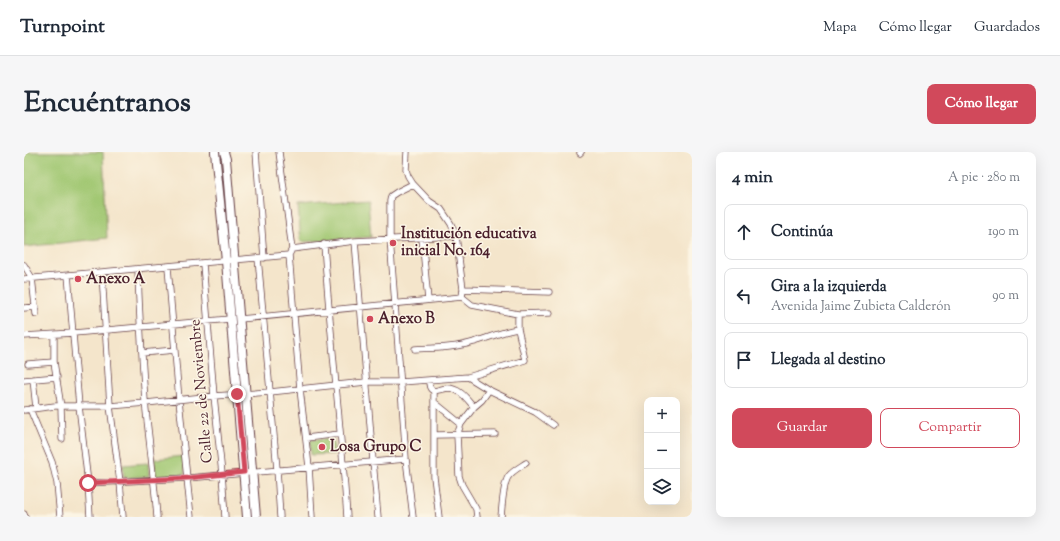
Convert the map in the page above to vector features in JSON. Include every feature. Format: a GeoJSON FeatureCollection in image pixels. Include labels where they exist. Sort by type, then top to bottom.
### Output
{"type":"FeatureCollection","features":[{"type":"Feature","properties":{"kind":"street"},"geometry":{"type":"LineString","coordinates":[[215,152],[226,261],[247,517]]}},
{"type":"Feature","properties":{"kind":"street"},"geometry":{"type":"LineString","coordinates":[[224,152],[226,159],[235,260],[256,517]]}},
{"type":"Feature","properties":{"kind":"street"},"geometry":{"type":"LineString","coordinates":[[256,152],[264,258]]}},
{"type":"Feature","properties":{"kind":"street"},"geometry":{"type":"LineString","coordinates":[[279,152],[292,249],[289,255],[293,313],[309,467],[312,517]]}},
{"type":"Feature","properties":{"kind":"street"},"geometry":{"type":"LineString","coordinates":[[407,152],[406,170],[408,176],[429,201],[441,209],[451,224],[456,236],[463,289],[462,297]]}},
{"type":"Feature","properties":{"kind":"street"},"geometry":{"type":"LineString","coordinates":[[413,517],[406,459],[390,239],[390,201],[391,196],[414,184]]}},
{"type":"Feature","properties":{"kind":"street"},"geometry":{"type":"LineString","coordinates":[[292,249],[355,241],[456,236]]}},
{"type":"Feature","properties":{"kind":"street"},"geometry":{"type":"LineString","coordinates":[[422,238],[428,300]]}},
{"type":"Feature","properties":{"kind":"street"},"geometry":{"type":"LineString","coordinates":[[355,241],[378,517]]}},
{"type":"Feature","properties":{"kind":"street"},"geometry":{"type":"LineString","coordinates":[[324,244],[328,310],[347,517]]}},
{"type":"Feature","properties":{"kind":"street"},"geometry":{"type":"LineString","coordinates":[[24,279],[203,264],[289,255]]}},
{"type":"Feature","properties":{"kind":"street"},"geometry":{"type":"LineString","coordinates":[[258,258],[278,469],[280,517]]}},
{"type":"Feature","properties":{"kind":"street","name":"Calle 22 de Noviembre"},"geometry":{"type":"LineString","coordinates":[[203,264],[225,517]]}},
{"type":"Feature","properties":{"kind":"street"},"geometry":{"type":"LineString","coordinates":[[24,265],[32,278],[36,314]]}},
{"type":"Feature","properties":{"kind":"street"},"geometry":{"type":"LineString","coordinates":[[168,267],[179,400],[191,517]]}},
{"type":"Feature","properties":{"kind":"street"},"geometry":{"type":"LineString","coordinates":[[138,269],[140,327],[157,517]]}},
{"type":"Feature","properties":{"kind":"street"},"geometry":{"type":"LineString","coordinates":[[102,273],[110,406],[123,517]]}},
{"type":"Feature","properties":{"kind":"street"},"geometry":{"type":"LineString","coordinates":[[68,275],[90,517]]}},
{"type":"Feature","properties":{"kind":"street"},"geometry":{"type":"LineString","coordinates":[[463,289],[549,292]]}},
{"type":"Feature","properties":{"kind":"street"},"geometry":{"type":"LineString","coordinates":[[240,319],[462,297],[472,305],[518,314],[550,313]]}},
{"type":"Feature","properties":{"kind":"street"},"geometry":{"type":"LineString","coordinates":[[24,308],[36,307]]}},
{"type":"Feature","properties":{"kind":"street"},"geometry":{"type":"LineString","coordinates":[[30,409],[110,406],[366,382],[401,382],[468,377],[524,360],[518,329],[518,314]]}},
{"type":"Feature","properties":{"kind":"street"},"geometry":{"type":"LineString","coordinates":[[24,336],[54,335],[230,319]]}},
{"type":"Feature","properties":{"kind":"street"},"geometry":{"type":"LineString","coordinates":[[415,349],[458,346],[506,331],[518,329]]}},
{"type":"Feature","properties":{"kind":"street"},"geometry":{"type":"LineString","coordinates":[[54,335],[54,362],[61,407],[62,438]]}},
{"type":"Feature","properties":{"kind":"street"},"geometry":{"type":"LineString","coordinates":[[142,353],[175,350]]}},
{"type":"Feature","properties":{"kind":"street"},"geometry":{"type":"LineString","coordinates":[[28,364],[54,362]]}},
{"type":"Feature","properties":{"kind":"street"},"geometry":{"type":"LineString","coordinates":[[24,380],[56,377]]}},
{"type":"Feature","properties":{"kind":"street"},"geometry":{"type":"LineString","coordinates":[[468,377],[488,390],[535,412],[554,425]]}},
{"type":"Feature","properties":{"kind":"street"},"geometry":{"type":"LineString","coordinates":[[33,379],[30,409],[52,462],[57,483],[60,517]]}},
{"type":"Feature","properties":{"kind":"street"},"geometry":{"type":"LineString","coordinates":[[429,380],[429,387],[431,390],[434,391],[447,388],[456,390],[464,395],[474,408]]}},
{"type":"Feature","properties":{"kind":"street"},"geometry":{"type":"LineString","coordinates":[[478,517],[476,509],[462,485],[459,476],[457,435],[461,424],[482,400],[488,390]]}},
{"type":"Feature","properties":{"kind":"street"},"geometry":{"type":"LineString","coordinates":[[434,391],[433,458],[439,517]]}},
{"type":"Feature","properties":{"kind":"street"},"geometry":{"type":"LineString","coordinates":[[434,402],[461,424]]}},
{"type":"Feature","properties":{"kind":"street"},"geometry":{"type":"LineString","coordinates":[[306,438],[340,434]]}},
{"type":"Feature","properties":{"kind":"street"},"geometry":{"type":"LineString","coordinates":[[434,435],[495,434]]}},
{"type":"Feature","properties":{"kind":"street"},"geometry":{"type":"LineString","coordinates":[[88,483],[188,478],[252,471],[406,459]]}},
{"type":"Feature","properties":{"kind":"street"},"geometry":{"type":"LineString","coordinates":[[501,517],[505,484],[509,476],[526,463]]}},
{"type":"Feature","properties":{"kind":"green space"},"geometry":{"type":"Polygon","coordinates":[[[24,152],[103,152],[107,238],[24,247],[24,152]]]}},
{"type":"Feature","properties":{"kind":"green space"},"geometry":{"type":"Polygon","coordinates":[[[368,200],[371,237],[301,242],[298,206],[368,200]]]}},
{"type":"Feature","properties":{"kind":"green space","name":"Losa Grupo C"},"geometry":{"type":"Polygon","coordinates":[[[333,439],[334,454],[311,455],[310,440],[333,439]]]}},
{"type":"Feature","properties":{"kind":"green space"},"geometry":{"type":"Polygon","coordinates":[[[184,456],[185,474],[156,477],[154,459],[184,456]]]}},
{"type":"Feature","properties":{"kind":"green space"},"geometry":{"type":"Polygon","coordinates":[[[148,463],[149,476],[124,478],[123,465],[148,463]]]}},
{"type":"Feature","properties":{"kind":"place","name":"Institución educativa inicial No. 164"},"geometry":{"type":"Point","coordinates":[393,243]}},
{"type":"Feature","properties":{"kind":"place","name":"Anexo A"},"geometry":{"type":"Point","coordinates":[78,279]}},
{"type":"Feature","properties":{"kind":"place","name":"Anexo B"},"geometry":{"type":"Point","coordinates":[370,319]}},
{"type":"Feature","properties":{"kind":"place","name":"Losa Grupo C"},"geometry":{"type":"Point","coordinates":[322,447]}},
{"type":"Feature","properties":{"kind":"route"},"geometry":{"type":"LineString","coordinates":[[88,483],[188,478],[244,472],[237,394]]}}]}
